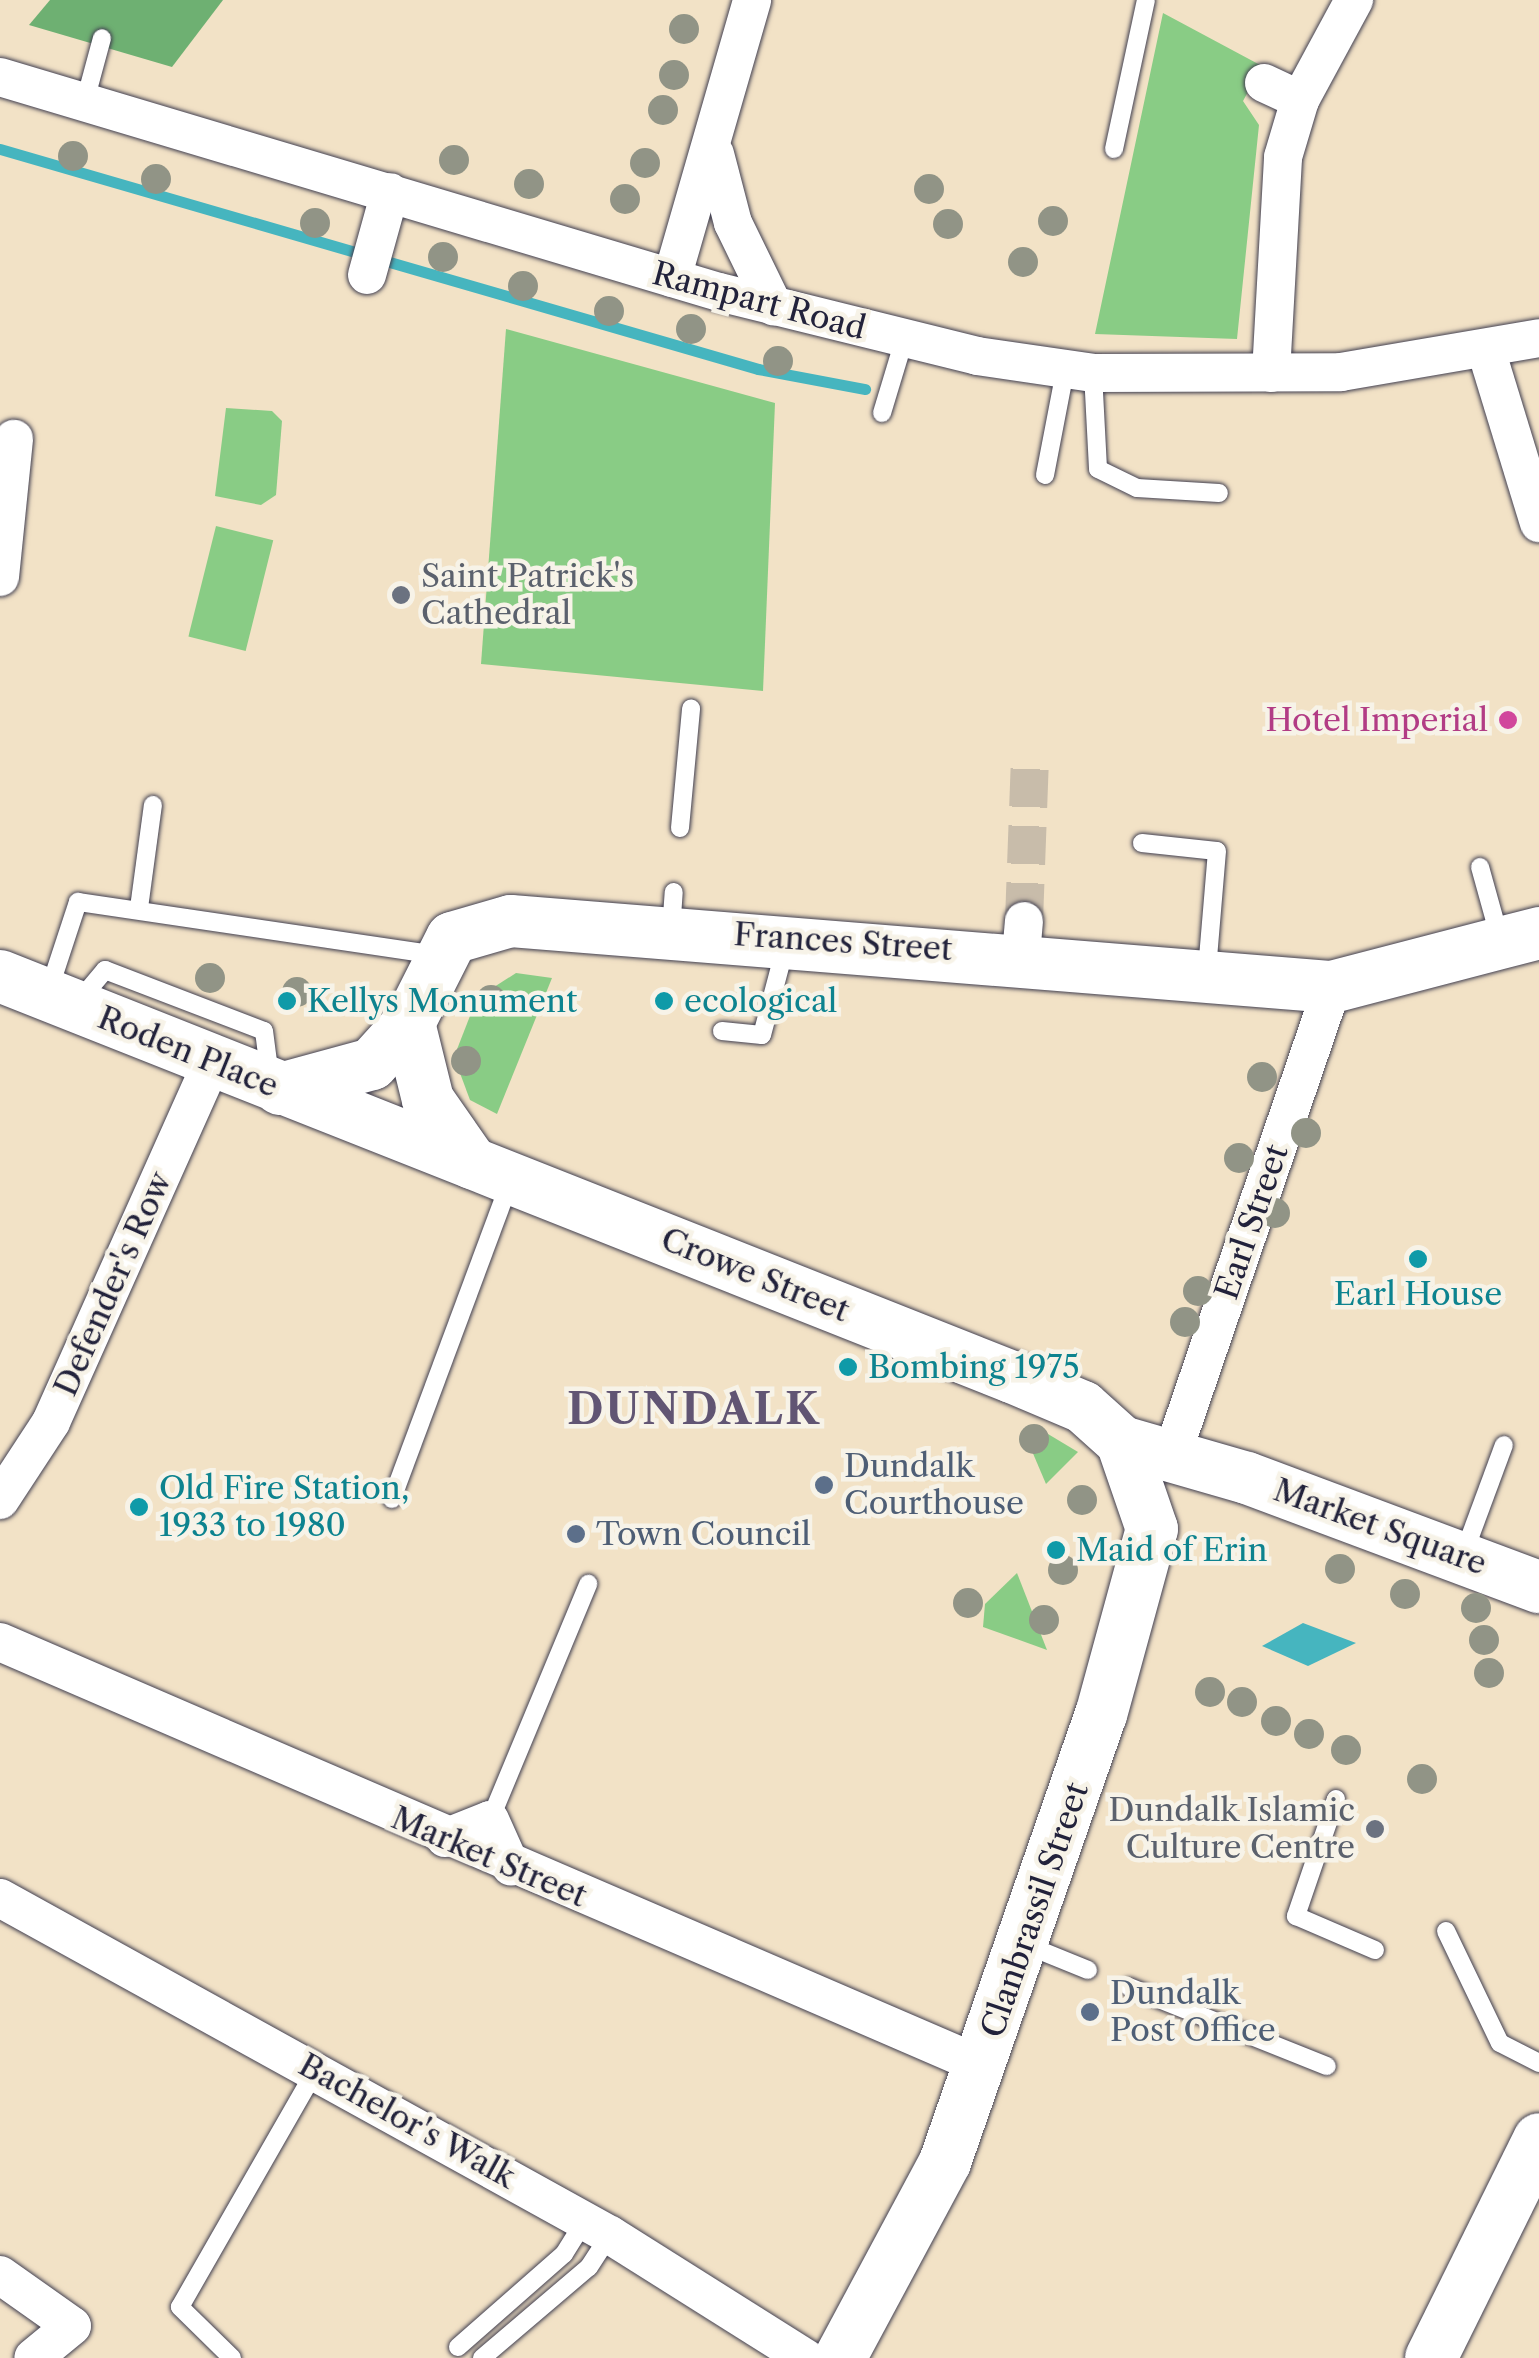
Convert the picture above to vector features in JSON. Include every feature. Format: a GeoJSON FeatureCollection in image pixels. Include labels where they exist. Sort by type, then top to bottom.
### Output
{"type":"FeatureCollection","features":[{"type":"Feature","properties":{"kind":"main road","name":"Frances Street"},"geometry":{"type":"LineString","coordinates":[[438,955],[452,938],[512,921],[673,911],[788,938],[1022,938],[1207,972],[1332,986]]}},
{"type":"Feature","properties":{"kind":"main road"},"geometry":{"type":"LineString","coordinates":[[1332,986],[1520,939]]}},
{"type":"Feature","properties":{"kind":"main road"},"geometry":{"type":"LineString","coordinates":[[275,1086],[372,1064],[409,1023],[438,955]]}},
{"type":"Feature","properties":{"kind":"main road","name":"Roden Place"},"geometry":{"type":"LineString","coordinates":[[0,976],[376,1130]]}},
{"type":"Feature","properties":{"kind":"main road"},"geometry":{"type":"LineString","coordinates":[[409,1023],[428,1100],[492,1170]]}},
{"type":"Feature","properties":{"kind":"main road","name":"Crowe Street"},"geometry":{"type":"LineString","coordinates":[[376,1130],[492,1170],[1065,1400],[1122,1442]]}},
{"type":"Feature","properties":{"kind":"main road"},"geometry":{"type":"LineString","coordinates":[[1122,1442],[1152,1529]]}},
{"type":"Feature","properties":{"kind":"main road","name":"Market Square"},"geometry":{"type":"LineString","coordinates":[[1122,1442],[1539,1587]]}},
{"type":"Feature","properties":{"kind":"main road"},"geometry":{"type":"LineString","coordinates":[[1152,1529],[1195,1466]]}},
{"type":"Feature","properties":{"kind":"main road","name":"Clanbrassil Street"},"geometry":{"type":"LineString","coordinates":[[840,2358],[922,2216],[981,2065],[1024,1944],[1152,1529]]}},
{"type":"Feature","properties":{"kind":"main road"},"geometry":{"type":"LineString","coordinates":[[1430,2358],[1539,2139]]}},
{"type":"Feature","properties":{"kind":"street"},"geometry":{"type":"LineString","coordinates":[[672,278],[715,154],[752,0]]}},
{"type":"Feature","properties":{"kind":"street"},"geometry":{"type":"LineString","coordinates":[[1271,373],[1276,214],[1300,100],[1354,0]]}},
{"type":"Feature","properties":{"kind":"street"},"geometry":{"type":"LineString","coordinates":[[1264,83],[1300,100]]}},
{"type":"Feature","properties":{"kind":"street","name":"Rampart Road"},"geometry":{"type":"LineString","coordinates":[[2,84],[85,101],[774,308],[904,340],[1079,372],[1271,373],[1487,353],[1539,338]]}},
{"type":"Feature","properties":{"kind":"street"},"geometry":{"type":"LineString","coordinates":[[715,154],[733,223],[774,308]]}},
{"type":"Feature","properties":{"kind":"street"},"geometry":{"type":"LineString","coordinates":[[368,276],[390,192]]}},
{"type":"Feature","properties":{"kind":"street"},"geometry":{"type":"LineString","coordinates":[[1487,353],[1539,523]]}},
{"type":"Feature","properties":{"kind":"street"},"geometry":{"type":"LineString","coordinates":[[0,577],[14,439]]}},
{"type":"Feature","properties":{"kind":"street","name":"Earl Street"},"geometry":{"type":"LineString","coordinates":[[1195,1466],[1332,986]]}},
{"type":"Feature","properties":{"kind":"street","name":"Defender's Row"},"geometry":{"type":"LineString","coordinates":[[0,1500],[52,1422],[213,1060]]}},
{"type":"Feature","properties":{"kind":"street","name":"Market Street"},"geometry":{"type":"LineString","coordinates":[[0,1642],[511,1868],[981,2065]]}},
{"type":"Feature","properties":{"kind":"street"},"geometry":{"type":"LineString","coordinates":[[445,1838],[490,1820],[511,1868]]}},
{"type":"Feature","properties":{"kind":"street","name":"Bachelor's Walk"},"geometry":{"type":"LineString","coordinates":[[0,1898],[598,2228],[806,2358]]}},
{"type":"Feature","properties":{"kind":"street"},"geometry":{"type":"LineString","coordinates":[[0,2276],[72,2326],[33,2358]]}},
{"type":"Feature","properties":{"kind":"lane"},"geometry":{"type":"LineString","coordinates":[[1114,149],[1146,0]]}},
{"type":"Feature","properties":{"kind":"lane"},"geometry":{"type":"LineString","coordinates":[[85,101],[102,38]]}},
{"type":"Feature","properties":{"kind":"lane"},"geometry":{"type":"LineString","coordinates":[[882,413],[904,340]]}},
{"type":"Feature","properties":{"kind":"lane"},"geometry":{"type":"LineString","coordinates":[[1045,475],[1079,372]]}},
{"type":"Feature","properties":{"kind":"lane"},"geometry":{"type":"LineString","coordinates":[[1079,372],[1098,469],[1137,488],[1219,492]]}},
{"type":"Feature","properties":{"kind":"lane"},"geometry":{"type":"LineString","coordinates":[[680,828],[692,709]]}},
{"type":"Feature","properties":{"kind":"lane"},"geometry":{"type":"LineString","coordinates":[[139,908],[153,805]]}},
{"type":"Feature","properties":{"kind":"lane"},"geometry":{"type":"LineString","coordinates":[[1142,843],[1217,851],[1207,972]]}},
{"type":"Feature","properties":{"kind":"lane"},"geometry":{"type":"LineString","coordinates":[[1480,867],[1520,939]]}},
{"type":"Feature","properties":{"kind":"lane"},"geometry":{"type":"LineString","coordinates":[[61,1000],[78,902],[438,955]]}},
{"type":"Feature","properties":{"kind":"lane"},"geometry":{"type":"LineString","coordinates":[[722,1031],[762,1034],[788,938]]}},
{"type":"Feature","properties":{"kind":"lane"},"geometry":{"type":"LineString","coordinates":[[61,1000],[105,970],[264,1031],[275,1086]]}},
{"type":"Feature","properties":{"kind":"lane"},"geometry":{"type":"LineString","coordinates":[[392,1499],[492,1170]]}},
{"type":"Feature","properties":{"kind":"lane"},"geometry":{"type":"LineString","coordinates":[[1462,1558],[1504,1445]]}},
{"type":"Feature","properties":{"kind":"lane"},"geometry":{"type":"LineString","coordinates":[[490,1820],[588,1584]]}},
{"type":"Feature","properties":{"kind":"lane"},"geometry":{"type":"LineString","coordinates":[[1336,1799],[1296,1916],[1374,1950]]}},
{"type":"Feature","properties":{"kind":"lane"},"geometry":{"type":"LineString","coordinates":[[1446,1931],[1500,2043],[1539,2062]]}},
{"type":"Feature","properties":{"kind":"lane"},"geometry":{"type":"LineString","coordinates":[[1024,1944],[1088,1970]]}},
{"type":"Feature","properties":{"kind":"lane"},"geometry":{"type":"LineString","coordinates":[[1129,1987],[1327,2066]]}},
{"type":"Feature","properties":{"kind":"lane"},"geometry":{"type":"LineString","coordinates":[[232,2358],[180,2307],[316,2070]]}},
{"type":"Feature","properties":{"kind":"lane"},"geometry":{"type":"LineString","coordinates":[[458,2347],[598,2228]]}},
{"type":"Feature","properties":{"kind":"lane"},"geometry":{"type":"LineString","coordinates":[[482,2358],[589,2266],[598,2228]]}},
{"type":"Feature","properties":{"kind":"green space"},"geometry":{"type":"Polygon","coordinates":[[[50,0],[223,0],[172,67],[29,25],[50,0]]]}},
{"type":"Feature","properties":{"kind":"green space"},"geometry":{"type":"Polygon","coordinates":[[[1163,13],[1262,66],[1243,101],[1259,125],[1237,339],[1095,334],[1163,13]]]}},
{"type":"Feature","properties":{"kind":"green space"},"geometry":{"type":"Polygon","coordinates":[[[506,329],[775,403],[763,691],[481,664],[506,329]]]}},
{"type":"Feature","properties":{"kind":"green space"},"geometry":{"type":"Polygon","coordinates":[[[226,408],[272,411],[282,421],[276,495],[261,505],[215,496],[226,408]]]}},
{"type":"Feature","properties":{"kind":"green space"},"geometry":{"type":"Polygon","coordinates":[[[216,526],[273,540],[246,651],[188,637],[216,526]]]}},
{"type":"Feature","properties":{"kind":"green space"},"geometry":{"type":"Polygon","coordinates":[[[516,973],[552,978],[497,1114],[470,1100],[454,1057],[477,998],[516,973]]]}},
{"type":"Feature","properties":{"kind":"green space"},"geometry":{"type":"Polygon","coordinates":[[[1038,1428],[1078,1452],[1046,1484],[1026,1437],[1038,1428]]]}},
{"type":"Feature","properties":{"kind":"green space"},"geometry":{"type":"Polygon","coordinates":[[[1017,1573],[1047,1650],[983,1627],[985,1604],[1017,1573]]]}},
{"type":"Feature","properties":{"kind":"water"},"geometry":{"type":"Polygon","coordinates":[[[1303,1623],[1356,1643],[1308,1666],[1262,1646],[1303,1623]]]}},
{"type":"Feature","properties":{"kind":"waterway"},"geometry":{"type":"LineString","coordinates":[[0,149],[758,369],[865,389]]}},
{"type":"Feature","properties":{"kind":"tunnel"},"geometry":{"type":"LineString","coordinates":[[1024,921],[1030,754]]}},
{"type":"Feature","properties":{"kind":"place","name":"Saint Patrick's Cathedral"},"geometry":{"type":"Point","coordinates":[401,595]}},
{"type":"Feature","properties":{"kind":"place","name":"Hotel Imperial"},"geometry":{"type":"Point","coordinates":[1508,720]}},
{"type":"Feature","properties":{"kind":"place","name":"Kellys Monument"},"geometry":{"type":"Point","coordinates":[287,1001]}},
{"type":"Feature","properties":{"kind":"place","name":"ecological"},"geometry":{"type":"Point","coordinates":[664,1001]}},
{"type":"Feature","properties":{"kind":"place","name":"Earl House"},"geometry":{"type":"Point","coordinates":[1418,1259]}},
{"type":"Feature","properties":{"kind":"place","name":"Bombing 1975"},"geometry":{"type":"Point","coordinates":[848,1367]}},
{"type":"Feature","properties":{"kind":"place","name":"Dundalk Courthouse"},"geometry":{"type":"Point","coordinates":[824,1485]}},
{"type":"Feature","properties":{"kind":"place","name":"Old Fire Station, 1933 to 1980"},"geometry":{"type":"Point","coordinates":[139,1507]}},
{"type":"Feature","properties":{"kind":"place","name":"Town Council"},"geometry":{"type":"Point","coordinates":[576,1534]}},
{"type":"Feature","properties":{"kind":"place","name":"Maid of Erin"},"geometry":{"type":"Point","coordinates":[1056,1550]}},
{"type":"Feature","properties":{"kind":"place","name":"Dundalk Islamic Culture Centre"},"geometry":{"type":"Point","coordinates":[1375,1829]}},
{"type":"Feature","properties":{"kind":"place","name":"Dundalk Post Office"},"geometry":{"type":"Point","coordinates":[1090,2012]}},
{"type":"Feature","properties":{"kind":"district","name":"DUNDALK"},"geometry":{"type":"Point","coordinates":[694,1409]}}]}
